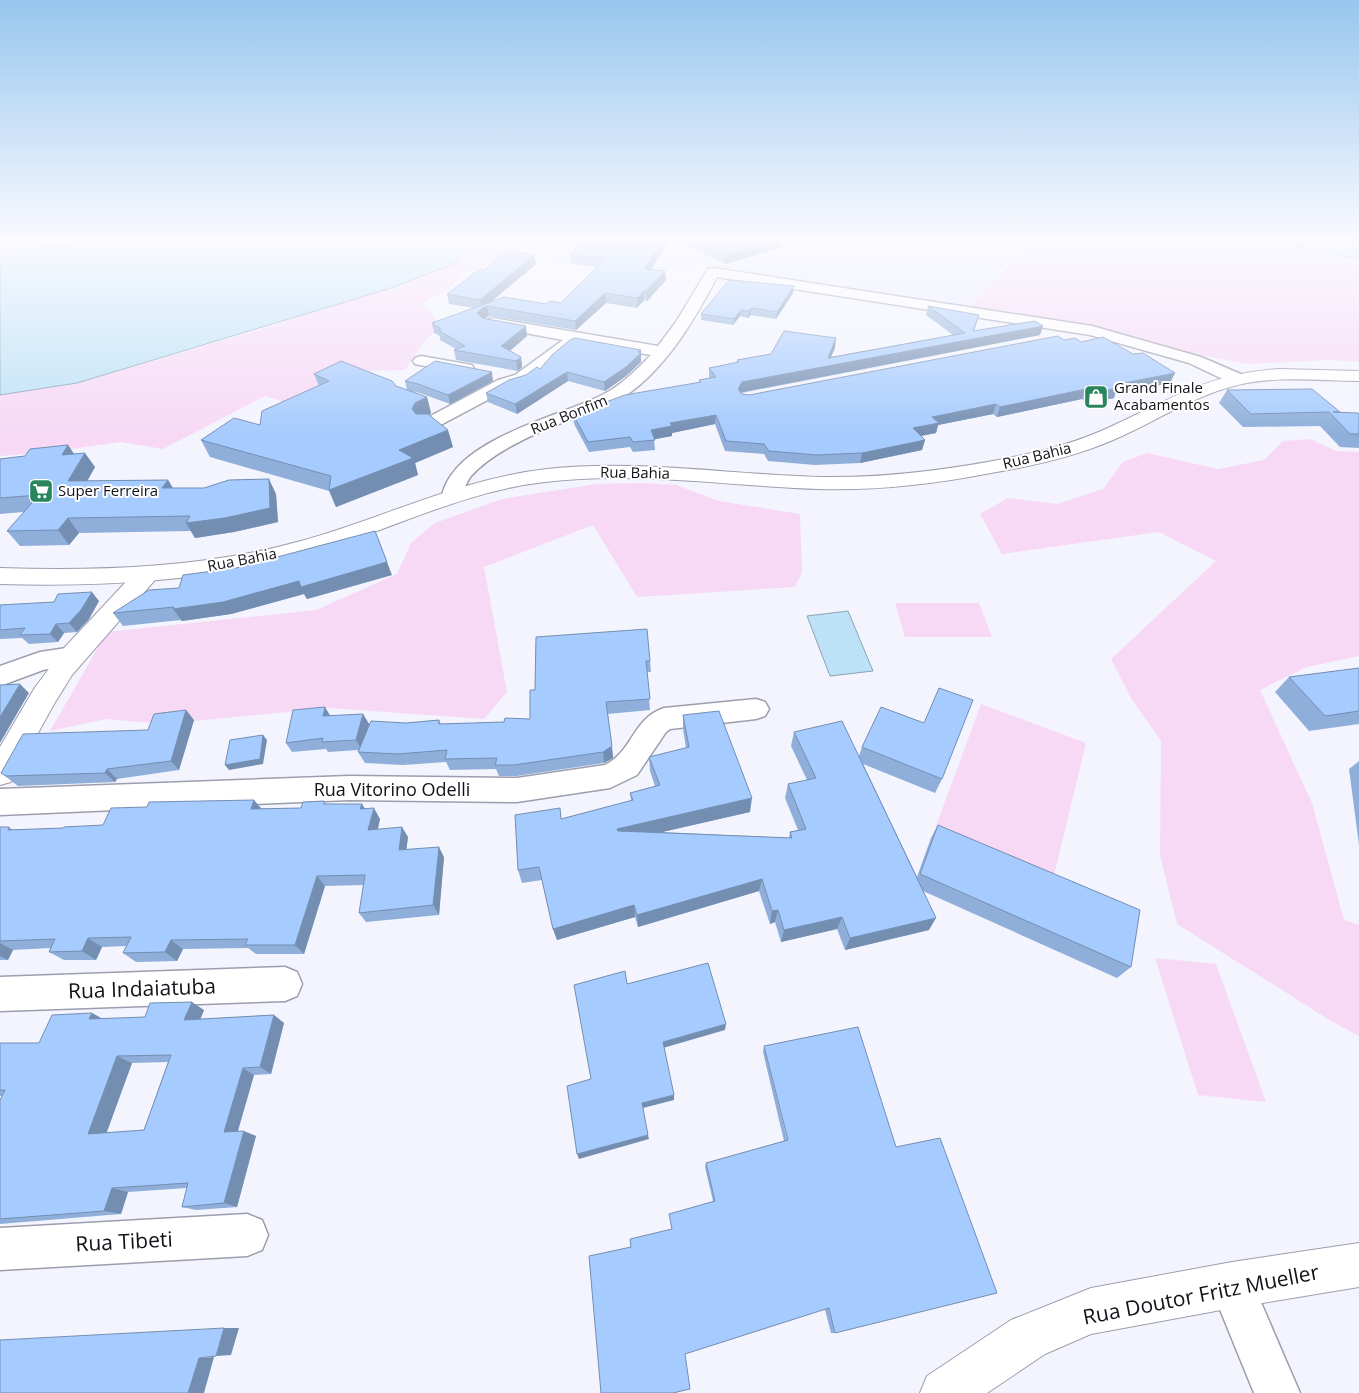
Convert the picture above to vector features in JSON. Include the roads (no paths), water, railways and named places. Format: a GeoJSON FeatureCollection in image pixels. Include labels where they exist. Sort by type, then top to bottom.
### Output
{"type":"FeatureCollection","features":[{"type":"Feature","properties":{"kind":"main road","name":"Rua Bahia"},"geometry":{"type":"LineString","coordinates":[[1265,376],[1359,393]]}},
{"type":"Feature","properties":{"kind":"main road","name":"Rua Bahia"},"geometry":{"type":"LineString","coordinates":[[0,576],[91,578],[146,575],[231,563],[302,548],[354,533],[452,495],[523,479],[559,474],[654,472],[858,483],[927,479],[973,471],[1061,451],[1102,438],[1197,391],[1237,379],[1265,376],[1359,376]]}},
{"type":"Feature","properties":{"kind":"main road"},"geometry":{"type":"LineString","coordinates":[[0,773],[55,681],[73,656],[129,597],[146,575]]}},
{"type":"Feature","properties":{"kind":"main road","name":"Rua Doutor Fritz Mueller"},"geometry":{"type":"LineString","coordinates":[[944,1393],[1028,1337],[1091,1311],[1232,1285],[1359,1265]]}},
{"type":"Feature","properties":{"kind":"street","name":"Rua Bonfim"},"geometry":{"type":"LineString","coordinates":[[452,495],[456,481],[470,467],[498,446],[553,420],[614,396],[648,368],[663,352],[695,305]]}},
{"type":"Feature","properties":{"kind":"street","name":"Rua Bonfim"},"geometry":{"type":"LineString","coordinates":[[925,305],[1092,331],[1195,360],[1237,379]]}},
{"type":"Feature","properties":{"kind":"street"},"geometry":{"type":"LineString","coordinates":[[489,323],[663,352]]}},
{"type":"Feature","properties":{"kind":"street"},"geometry":{"type":"LineString","coordinates":[[1042,341],[1092,331]]}},
{"type":"Feature","properties":{"kind":"street"},"geometry":{"type":"LineString","coordinates":[[427,425],[504,384],[521,379],[564,345],[581,338]]}},
{"type":"Feature","properties":{"kind":"street"},"geometry":{"type":"LineString","coordinates":[[421,361],[521,379]]}},
{"type":"Feature","properties":{"kind":"street"},"geometry":{"type":"LineString","coordinates":[[434,406],[451,412]]}},
{"type":"Feature","properties":{"kind":"street"},"geometry":{"type":"LineString","coordinates":[[0,676],[40,661],[73,656]]}},
{"type":"Feature","properties":{"kind":"street","name":"Rua Vitorino Odelli"},"geometry":{"type":"LineString","coordinates":[[0,802],[350,788],[517,790],[610,776],[627,767],[656,724],[664,719],[756,709]]}},
{"type":"Feature","properties":{"kind":"street","name":"Rua Indaiatuba"},"geometry":{"type":"LineString","coordinates":[[0,994],[285,984]]}},
{"type":"Feature","properties":{"kind":"street","name":"Rua Tibeti"},"geometry":{"type":"LineString","coordinates":[[0,1249],[247,1235]]}},
{"type":"Feature","properties":{"kind":"street"},"geometry":{"type":"LineString","coordinates":[[1232,1285],[1277,1393]]}},
{"type":"Feature","properties":{"kind":"water"},"geometry":{"type":"Polygon","coordinates":[[[0,305],[335,305],[77,383],[0,395],[0,305]]]}},
{"type":"Feature","properties":{"kind":"water"},"geometry":{"type":"Polygon","coordinates":[[[848,611],[873,671],[830,676],[807,616],[848,611]]]}},
{"type":"Feature","properties":{"kind":"place","name":"Grand Finale Acabamentos"},"geometry":{"type":"Point","coordinates":[1096,397]}},
{"type":"Feature","properties":{"kind":"place","name":"Super Ferreira"},"geometry":{"type":"Point","coordinates":[41,491]}}]}
